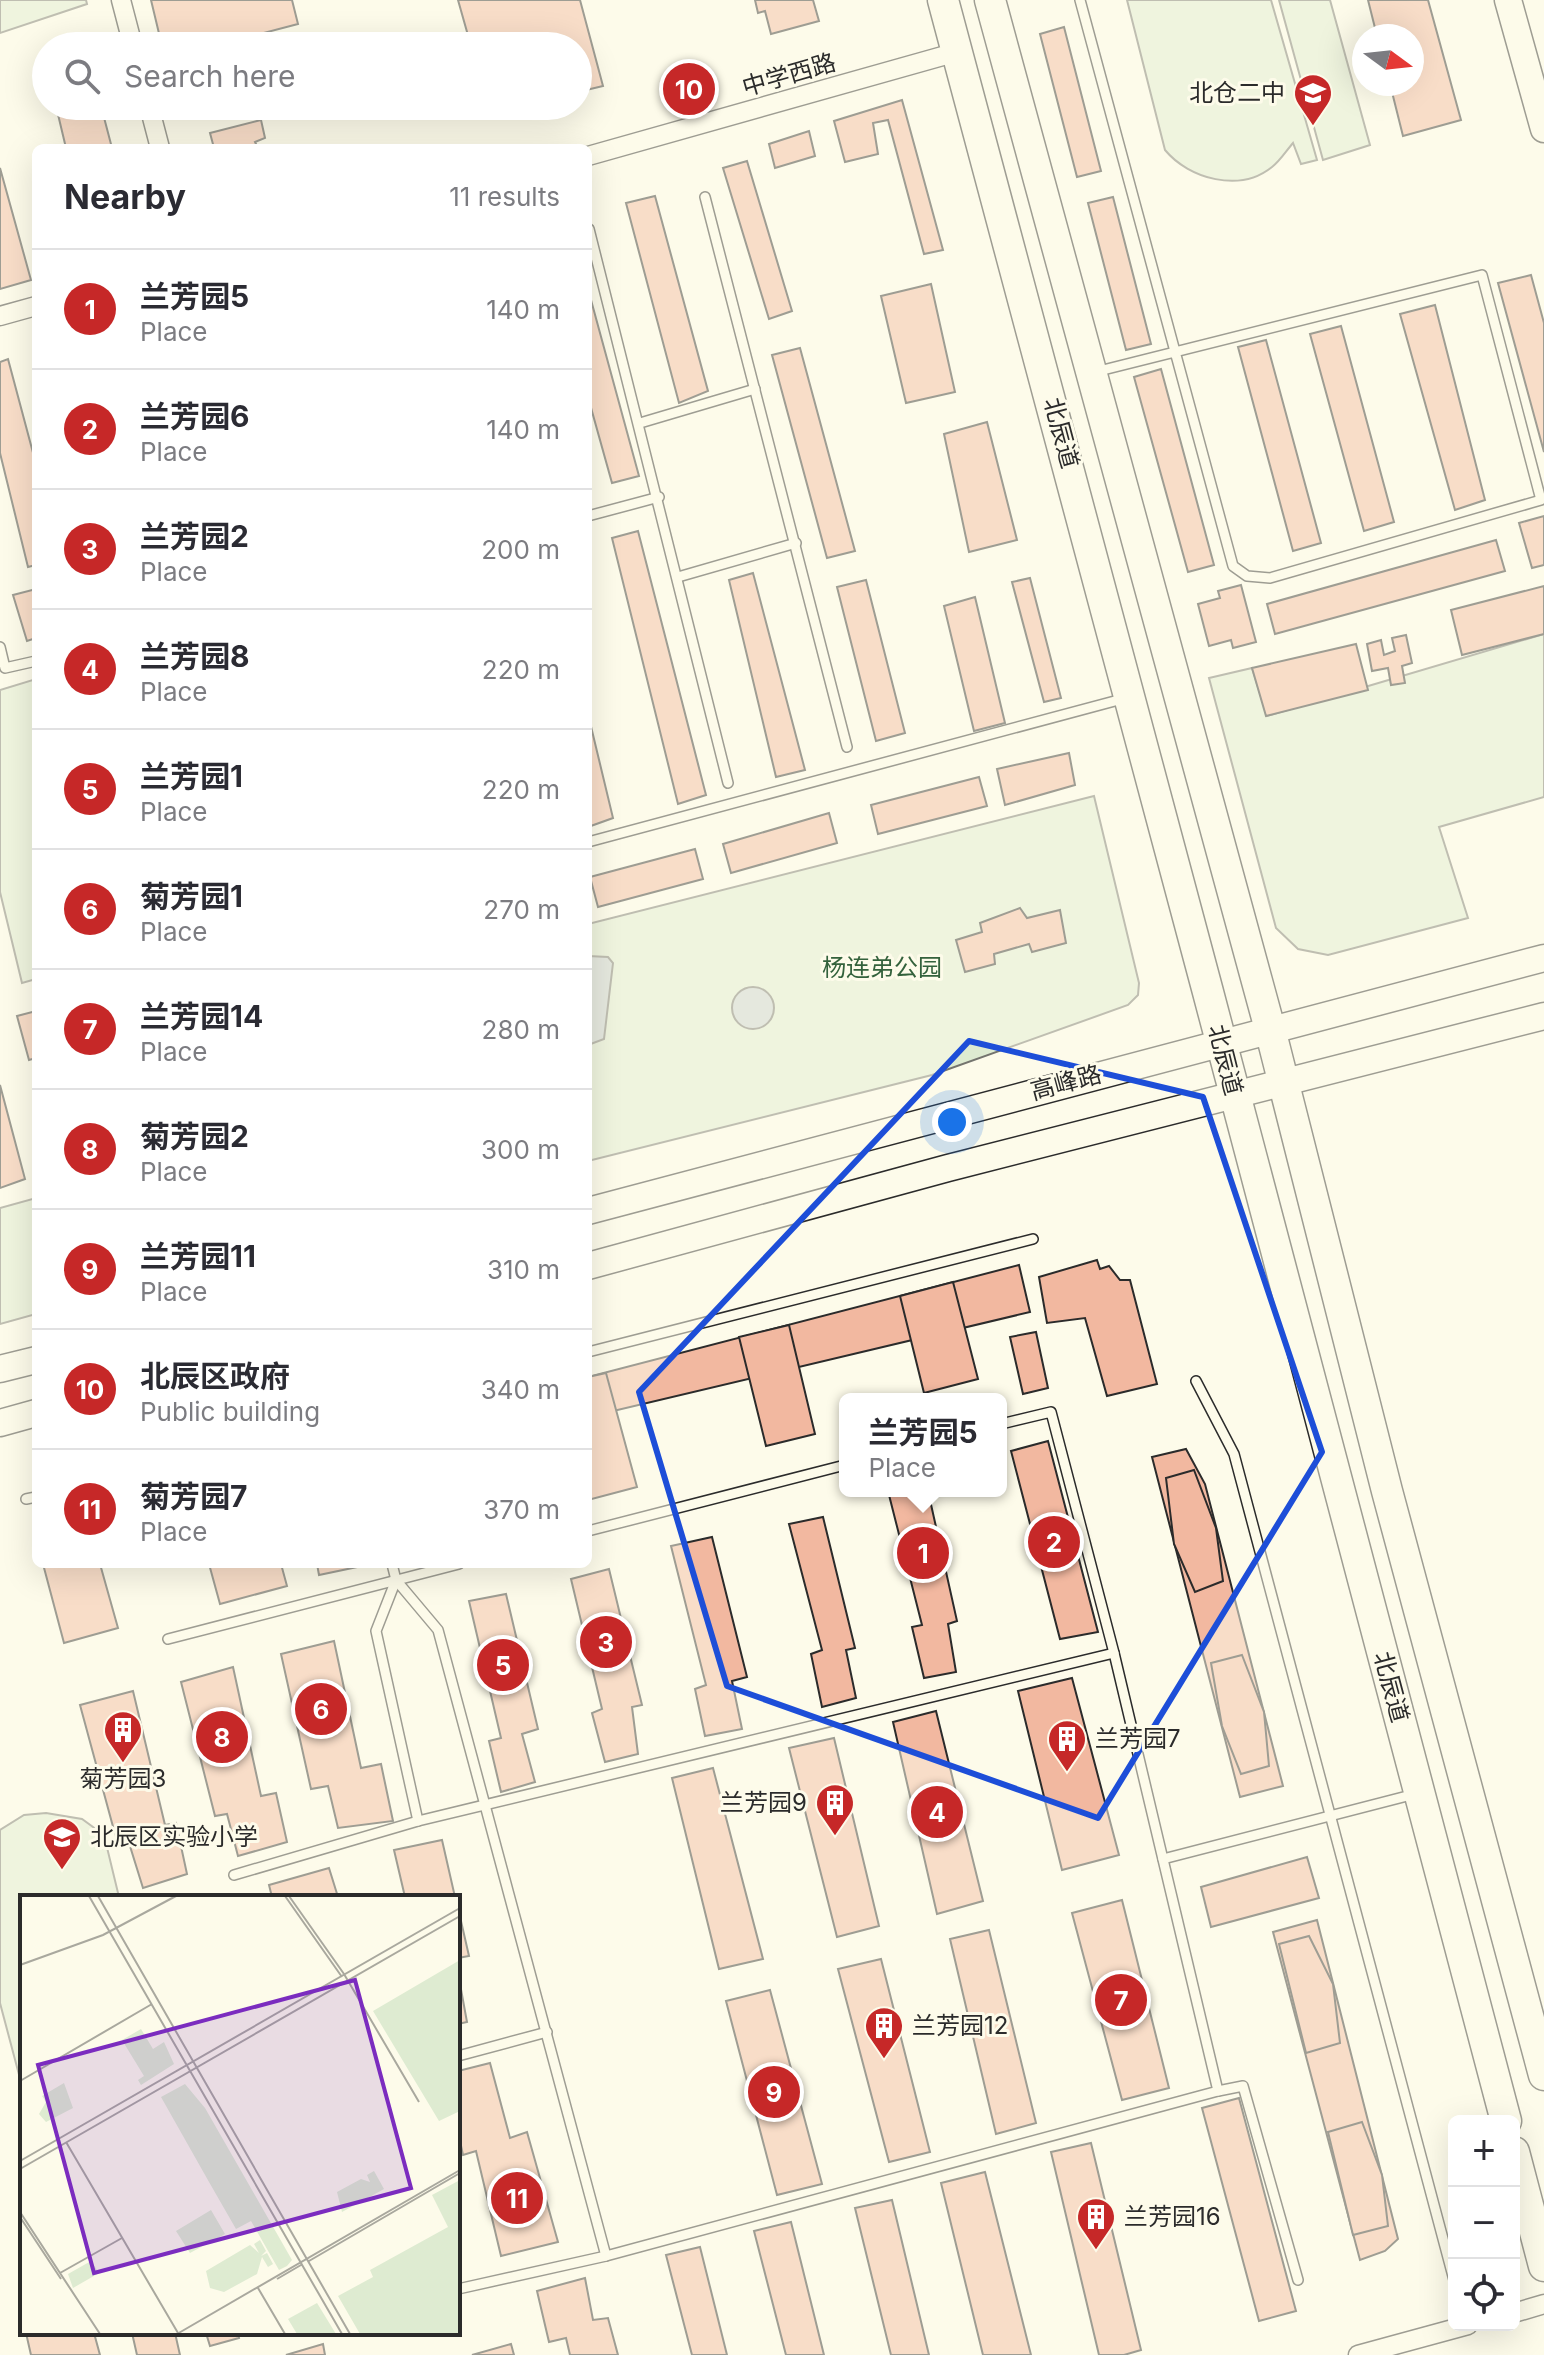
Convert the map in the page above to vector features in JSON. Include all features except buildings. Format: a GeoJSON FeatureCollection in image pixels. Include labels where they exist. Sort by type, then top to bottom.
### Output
{"type":"FeatureCollection","features":[{"type":"Feature","properties":{"kind":"main road","name":"北辰道"},"geometry":{"type":"LineString","coordinates":[[943,0],[1504,2115]]}},
{"type":"Feature","properties":{"kind":"main road","name":"北辰道"},"geometry":{"type":"LineString","coordinates":[[990,0],[1270,1029],[1387,1491],[1544,2075]]}},
{"type":"Feature","properties":{"kind":"main road"},"geometry":{"type":"LineString","coordinates":[[1508,0],[1544,129]]}},
{"type":"Feature","properties":{"kind":"main road","name":"高峰路"},"geometry":{"type":"LineString","coordinates":[[592,1210],[1544,958]]}},
{"type":"Feature","properties":{"kind":"main road"},"geometry":{"type":"LineString","coordinates":[[592,1265],[948,1168],[1544,1016]]}},
{"type":"Feature","properties":{"kind":"main road"},"geometry":{"type":"LineString","coordinates":[[0,1369],[32,1361]]}},
{"type":"Feature","properties":{"kind":"main road"},"geometry":{"type":"LineString","coordinates":[[0,1423],[32,1414]]}},
{"type":"Feature","properties":{"kind":"main road"},"geometry":{"type":"LineString","coordinates":[[1520,2175],[1544,2266]]}},
{"type":"Feature","properties":{"kind":"street"},"geometry":{"type":"LineString","coordinates":[[121,0],[129,32]]}},
{"type":"Feature","properties":{"kind":"street","name":"中学西路"},"geometry":{"type":"LineString","coordinates":[[592,155],[957,52]]}},
{"type":"Feature","properties":{"kind":"street"},"geometry":{"type":"LineString","coordinates":[[153,120],[159,144]]}},
{"type":"Feature","properties":{"kind":"street"},"geometry":{"type":"LineString","coordinates":[[0,316],[32,307]]}},
{"type":"Feature","properties":{"kind":"street"},"geometry":{"type":"LineString","coordinates":[[1520,2311],[1544,2304]]}},
{"type":"Feature","properties":{"kind":"street"},"geometry":{"type":"LineString","coordinates":[[1358,2355],[1448,2330]]}},
{"type":"Feature","properties":{"kind":"lane"},"geometry":{"type":"LineString","coordinates":[[1080,0],[1176,352],[1233,566],[1247,576],[1270,578],[1541,500],[1482,275],[1176,352],[1092,373]]}},
{"type":"Feature","properties":{"kind":"lane"},"geometry":{"type":"LineString","coordinates":[[705,197],[847,747]]}},
{"type":"Feature","properties":{"kind":"lane"},"geometry":{"type":"LineString","coordinates":[[592,240],[659,497],[728,783]]}},
{"type":"Feature","properties":{"kind":"lane"},"geometry":{"type":"LineString","coordinates":[[640,423],[755,389]]}},
{"type":"Feature","properties":{"kind":"lane"},"geometry":{"type":"LineString","coordinates":[[592,515],[659,497]]}},
{"type":"Feature","properties":{"kind":"lane"},"geometry":{"type":"LineString","coordinates":[[678,577],[796,543]]}},
{"type":"Feature","properties":{"kind":"lane"},"geometry":{"type":"LineString","coordinates":[[0,647],[5,668],[32,662]]}},
{"type":"Feature","properties":{"kind":"lane"},"geometry":{"type":"LineString","coordinates":[[592,841],[1129,697]]}},
{"type":"Feature","properties":{"kind":"lane"},"geometry":{"type":"LineString","coordinates":[[592,1351],[1033,1239]]}},
{"type":"Feature","properties":{"kind":"lane"},"geometry":{"type":"LineString","coordinates":[[1196,1381],[1234,1454],[1448,2259]]}},
{"type":"Feature","properties":{"kind":"lane"},"geometry":{"type":"LineString","coordinates":[[1007,1423],[1051,1412],[1114,1653],[1218,2091]]}},
{"type":"Feature","properties":{"kind":"lane"},"geometry":{"type":"LineString","coordinates":[[592,1530],[839,1467]]}},
{"type":"Feature","properties":{"kind":"lane"},"geometry":{"type":"LineString","coordinates":[[393,1568],[396,1580],[438,1630],[606,2256]]}},
{"type":"Feature","properties":{"kind":"lane"},"geometry":{"type":"LineString","coordinates":[[168,1639],[443,1568]]}},
{"type":"Feature","properties":{"kind":"lane"},"geometry":{"type":"LineString","coordinates":[[396,1580],[376,1631],[418,1821]]}},
{"type":"Feature","properties":{"kind":"lane"},"geometry":{"type":"LineString","coordinates":[[234,1875],[418,1821],[1114,1653]]}},
{"type":"Feature","properties":{"kind":"lane"},"geometry":{"type":"LineString","coordinates":[[1163,1859],[1419,1793]]}},
{"type":"Feature","properties":{"kind":"lane"},"geometry":{"type":"LineString","coordinates":[[460,2055],[547,2032]]}},
{"type":"Feature","properties":{"kind":"lane"},"geometry":{"type":"LineString","coordinates":[[460,2289],[606,2256],[1243,2086],[1298,2280]]}},
{"type":"Feature","properties":{"kind":"highlighted area"},"geometry":{"type":"Polygon","coordinates":[[[969,1041],[1203,1097],[1322,1452],[1098,1818],[727,1686],[639,1392],[969,1041]]]}},
{"type":"Feature","properties":{"kind":"green space"},"geometry":{"type":"Polygon","coordinates":[[[0,0],[86,0],[87,4],[0,33],[0,0]]]}},
{"type":"Feature","properties":{"kind":"green space"},"geometry":{"type":"Polygon","coordinates":[[[1127,0],[1271,0],[1317,160],[1301,164],[1293,143],[1275,165],[1259,175],[1230,181],[1201,175],[1175,160],[1165,150],[1127,0]]]}},
{"type":"Feature","properties":{"kind":"green space"},"geometry":{"type":"Polygon","coordinates":[[[1279,0],[1330,0],[1352,80],[1352,96],[1356,96],[1370,145],[1323,160],[1279,0]]]}},
{"type":"Feature","properties":{"kind":"green space"},"geometry":{"type":"Polygon","coordinates":[[[1544,634],[1544,797],[1439,827],[1468,918],[1328,955],[1298,949],[1276,928],[1209,678],[1252,668],[1267,716],[1544,634]]]}},
{"type":"Feature","properties":{"kind":"green space"},"geometry":{"type":"Polygon","coordinates":[[[32,680],[32,980],[22,983],[0,892],[0,690],[32,680]]]}},
{"type":"Feature","properties":{"kind":"green space","name":"杨连弟公园"},"geometry":{"type":"Polygon","coordinates":[[[1094,796],[1139,983],[1138,995],[1128,1005],[932,1075],[592,1160],[592,923],[1094,796]]]}},
{"type":"Feature","properties":{"kind":"green space"},"geometry":{"type":"Polygon","coordinates":[[[32,1199],[32,1315],[0,1324],[0,1208],[32,1199]]]}},
{"type":"Feature","properties":{"kind":"green space"},"geometry":{"type":"Polygon","coordinates":[[[46,1813],[82,1819],[104,1835],[119,1895],[20,1895],[20,2078],[0,2003],[0,1830],[24,1815],[46,1813]]]}},
{"type":"Feature","properties":{"kind":"shaded area"},"geometry":{"type":"Polygon","coordinates":[[[592,956],[608,957],[613,963],[604,1039],[592,1044],[592,956]]]}},
{"type":"Feature","properties":{"kind":"shaded area"},"geometry":{"type":"Polygon","coordinates":[[[753,987],[768,993],[774,1008],[768,1023],[753,1029],[738,1023],[732,1008],[738,993],[753,987]]]}},
{"type":"Feature","properties":{"kind":"place","name":"北辰区政府"},"geometry":{"type":"Point","coordinates":[689,89]}},
{"type":"Feature","properties":{"kind":"place","name":"北仓二中"},"geometry":{"type":"Point","coordinates":[1313,127]}},
{"type":"Feature","properties":{"kind":"place","name":"兰芳园6"},"geometry":{"type":"Point","coordinates":[1054,1542]}},
{"type":"Feature","properties":{"kind":"place","name":"兰芳园5"},"geometry":{"type":"Point","coordinates":[923,1553]}},
{"type":"Feature","properties":{"kind":"place","name":"兰芳园2"},"geometry":{"type":"Point","coordinates":[606,1642]}},
{"type":"Feature","properties":{"kind":"place","name":"兰芳园1"},"geometry":{"type":"Point","coordinates":[503,1665]}},
{"type":"Feature","properties":{"kind":"place","name":"菊芳园1"},"geometry":{"type":"Point","coordinates":[321,1709]}},
{"type":"Feature","properties":{"kind":"place","name":"菊芳园2"},"geometry":{"type":"Point","coordinates":[222,1737]}},
{"type":"Feature","properties":{"kind":"place","name":"菊芳园3"},"geometry":{"type":"Point","coordinates":[123,1764]}},
{"type":"Feature","properties":{"kind":"place","name":"兰芳园7"},"geometry":{"type":"Point","coordinates":[1067,1773]}},
{"type":"Feature","properties":{"kind":"place","name":"兰芳园8"},"geometry":{"type":"Point","coordinates":[937,1812]}},
{"type":"Feature","properties":{"kind":"place","name":"兰芳园9"},"geometry":{"type":"Point","coordinates":[835,1837]}},
{"type":"Feature","properties":{"kind":"place","name":"北辰区实验小学"},"geometry":{"type":"Point","coordinates":[62,1871]}},
{"type":"Feature","properties":{"kind":"place","name":"兰芳园14"},"geometry":{"type":"Point","coordinates":[1121,2000]}},
{"type":"Feature","properties":{"kind":"place","name":"兰芳园12"},"geometry":{"type":"Point","coordinates":[884,2060]}},
{"type":"Feature","properties":{"kind":"place","name":"兰芳园11"},"geometry":{"type":"Point","coordinates":[774,2092]}},
{"type":"Feature","properties":{"kind":"place","name":"菊芳园7"},"geometry":{"type":"Point","coordinates":[517,2198]}},
{"type":"Feature","properties":{"kind":"place","name":"兰芳园16"},"geometry":{"type":"Point","coordinates":[1096,2251]}}]}
